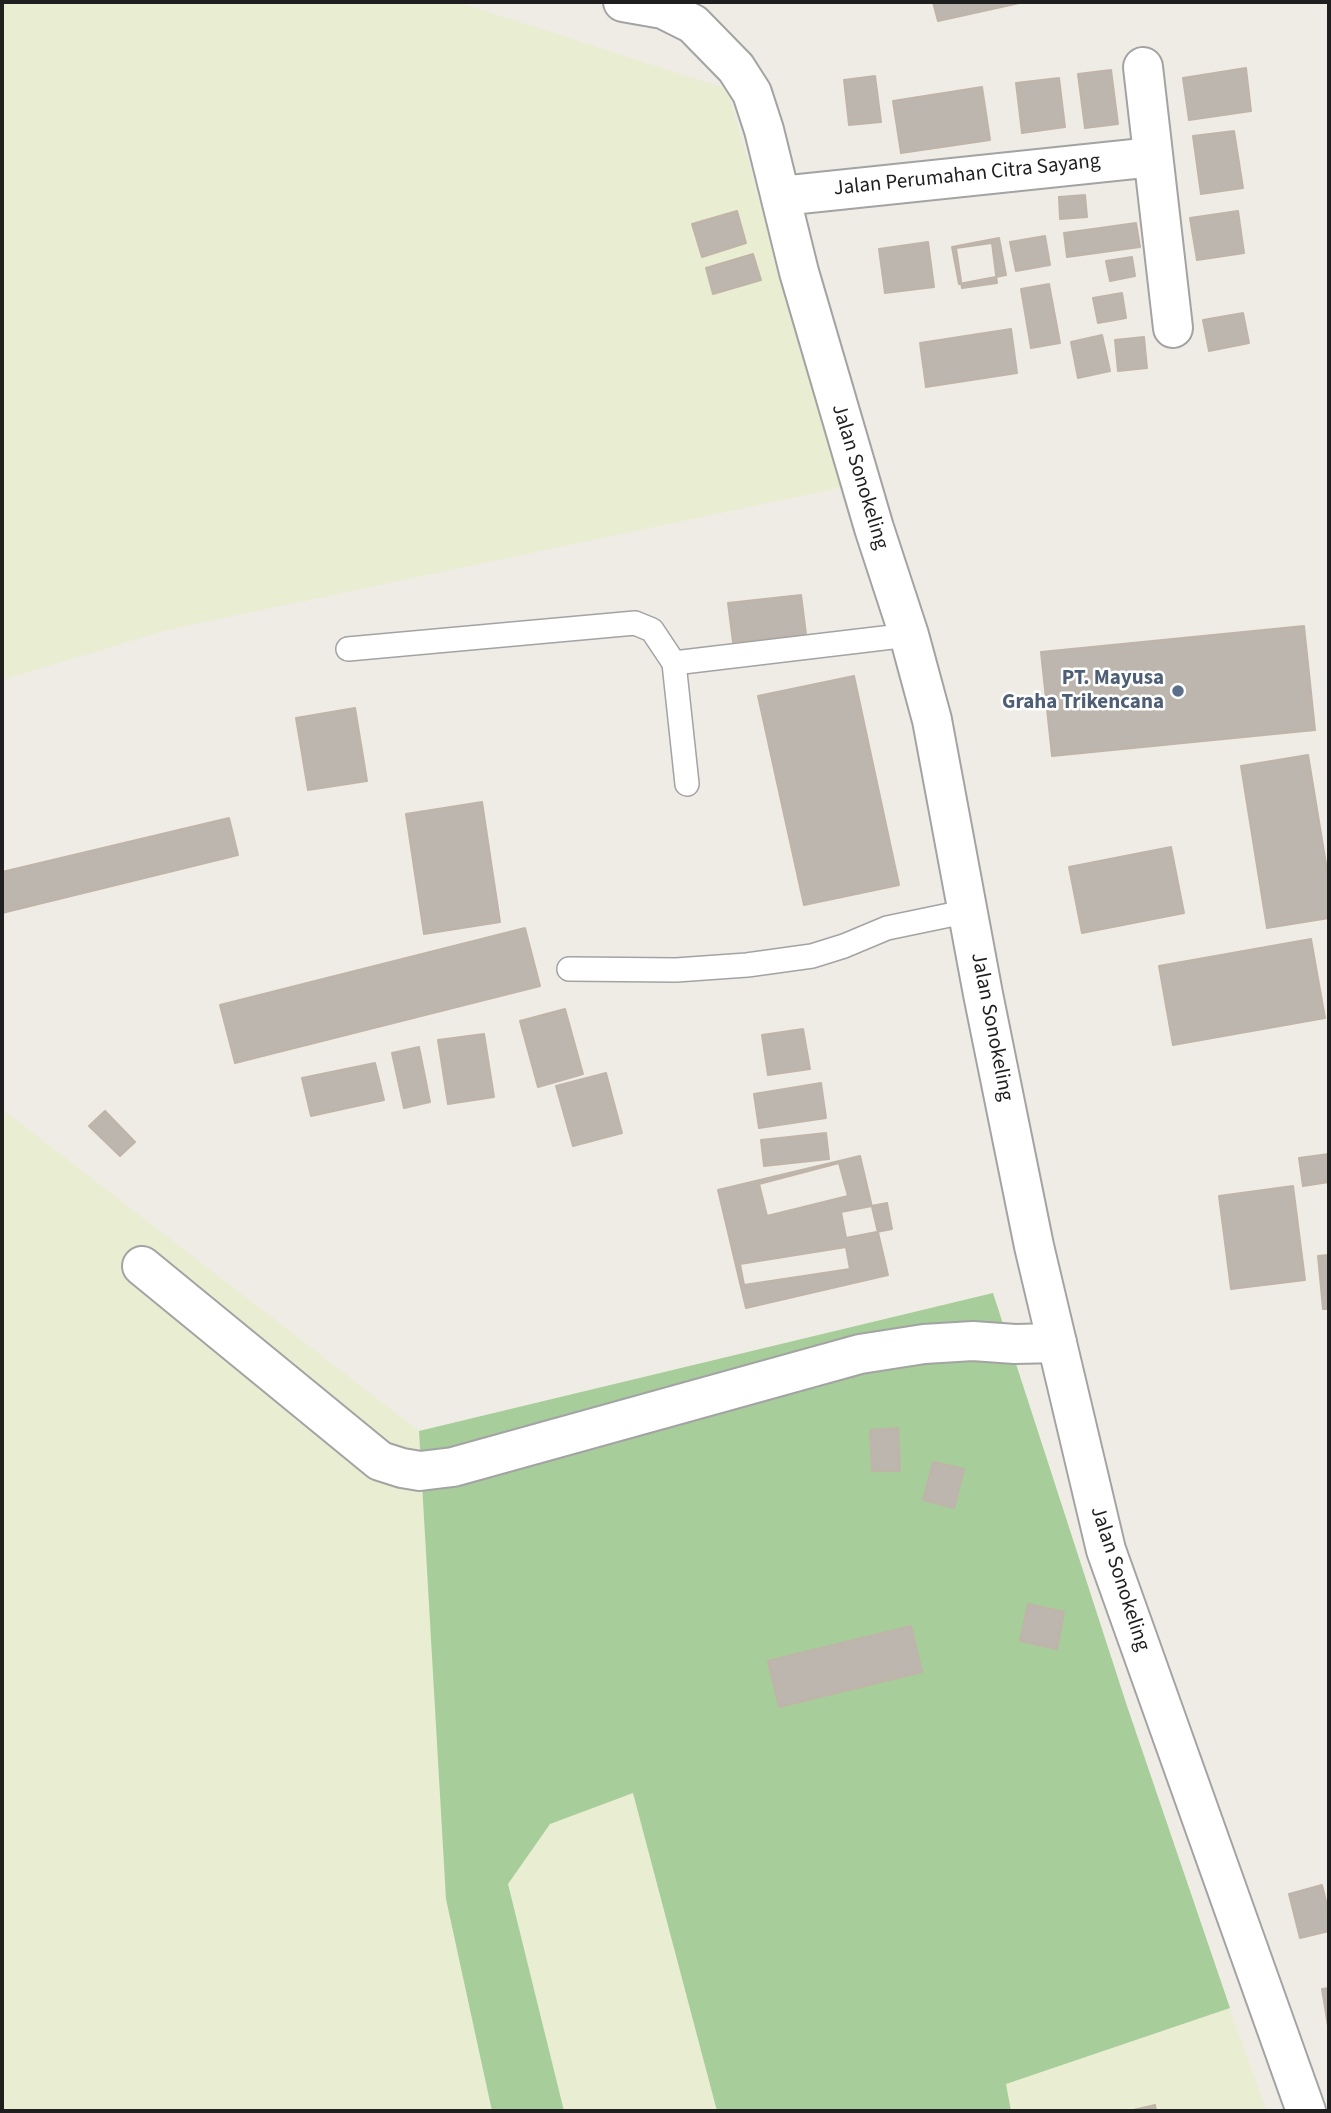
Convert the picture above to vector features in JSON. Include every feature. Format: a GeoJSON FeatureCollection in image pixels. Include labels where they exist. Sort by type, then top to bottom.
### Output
{"type":"FeatureCollection","features":[{"type":"Feature","properties":{"kind":"street","name":"Jalan Sonokeling"},"geometry":{"type":"LineString","coordinates":[[623,2],[663,9],[693,24],[736,68],[752,93],[764,130],[800,272],[932,720],[1031,1233],[1106,1550],[1306,2111]]}},
{"type":"Feature","properties":{"kind":"street"},"geometry":{"type":"LineString","coordinates":[[1143,67],[1173,328]]}},
{"type":"Feature","properties":{"kind":"street","name":"Jalan Perumahan Citra Sayang"},"geometry":{"type":"LineString","coordinates":[[781,196],[1153,157]]}},
{"type":"Feature","properties":{"kind":"street"},"geometry":{"type":"LineString","coordinates":[[142,1265],[380,1461],[420,1471],[453,1467],[860,1354],[924,1344],[973,1341],[1057,1343]]}},
{"type":"Feature","properties":{"kind":"lane"},"geometry":{"type":"LineString","coordinates":[[348,649],[635,624],[652,630],[674,663],[687,783]]}},
{"type":"Feature","properties":{"kind":"lane"},"geometry":{"type":"LineString","coordinates":[[674,663],[909,635]]}},
{"type":"Feature","properties":{"kind":"lane"},"geometry":{"type":"LineString","coordinates":[[569,969],[676,970],[799,958],[844,946],[887,928],[969,911]]}},
{"type":"Feature","properties":{"kind":"green space"},"geometry":{"type":"Polygon","coordinates":[[[2,2],[458,2],[727,89],[843,487],[167,630],[2,680],[2,2]]]}},
{"type":"Feature","properties":{"kind":"green space"},"geometry":{"type":"Polygon","coordinates":[[[2,1109],[419,1431],[993,1293],[1127,1706],[1267,2111],[2,2111],[2,1109]]]}},
{"type":"Feature","properties":{"kind":"green space"},"geometry":{"type":"Polygon","coordinates":[[[993,1293],[1127,1706],[1230,2008],[1006,2084],[1011,2111],[717,2111],[633,1793],[550,1824],[508,1884],[564,2111],[492,2111],[446,1899],[419,1431],[993,1293]]]}},
{"type":"Feature","properties":{"kind":"building"},"geometry":{"type":"Polygon","coordinates":[[[933,2],[1024,2],[938,21],[933,2]]]}},
{"type":"Feature","properties":{"kind":"building"},"geometry":{"type":"Polygon","coordinates":[[[1246,68],[1251,111],[1189,120],[1183,78],[1246,68]]]}},
{"type":"Feature","properties":{"kind":"building"},"geometry":{"type":"Polygon","coordinates":[[[1111,70],[1118,124],[1085,128],[1078,74],[1111,70]]]}},
{"type":"Feature","properties":{"kind":"building"},"geometry":{"type":"Polygon","coordinates":[[[875,76],[881,122],[849,125],[844,80],[875,76]]]}},
{"type":"Feature","properties":{"kind":"building"},"geometry":{"type":"Polygon","coordinates":[[[1059,78],[1065,127],[1022,133],[1016,83],[1059,78]]]}},
{"type":"Feature","properties":{"kind":"building"},"geometry":{"type":"Polygon","coordinates":[[[982,87],[990,140],[901,153],[893,101],[982,87]]]}},
{"type":"Feature","properties":{"kind":"building"},"geometry":{"type":"Polygon","coordinates":[[[1234,131],[1243,188],[1201,194],[1193,136],[1234,131]]]}},
{"type":"Feature","properties":{"kind":"building"},"geometry":{"type":"Polygon","coordinates":[[[1085,195],[1087,217],[1060,219],[1059,197],[1085,195]]]}},
{"type":"Feature","properties":{"kind":"building"},"geometry":{"type":"Polygon","coordinates":[[[737,211],[746,243],[702,257],[692,224],[737,211]]]}},
{"type":"Feature","properties":{"kind":"building"},"geometry":{"type":"Polygon","coordinates":[[[1238,211],[1244,253],[1197,260],[1190,218],[1238,211]]]}},
{"type":"Feature","properties":{"kind":"building"},"geometry":{"type":"Polygon","coordinates":[[[1136,223],[1140,247],[1067,257],[1064,233],[1136,223]]]}},
{"type":"Feature","properties":{"kind":"building"},"geometry":{"type":"Polygon","coordinates":[[[1045,236],[1050,265],[1016,271],[1010,242],[1045,236]]]}},
{"type":"Feature","properties":{"kind":"building"},"geometry":{"type":"Polygon","coordinates":[[[999,238],[1006,275],[959,284],[952,247],[999,238]]]}},
{"type":"Feature","properties":{"kind":"building"},"geometry":{"type":"Polygon","coordinates":[[[928,242],[934,287],[885,293],[879,249],[928,242]]]}},
{"type":"Feature","properties":{"kind":"building"},"geometry":{"type":"Polygon","coordinates":[[[992,243],[997,283],[962,288],[956,248],[992,243]]]}},
{"type":"Feature","properties":{"kind":"building"},"geometry":{"type":"Polygon","coordinates":[[[753,254],[761,280],[713,294],[706,268],[753,254]]]}},
{"type":"Feature","properties":{"kind":"building"},"geometry":{"type":"Polygon","coordinates":[[[1132,257],[1135,276],[1110,281],[1106,261],[1132,257]]]}},
{"type":"Feature","properties":{"kind":"building"},"geometry":{"type":"Polygon","coordinates":[[[1049,284],[1060,343],[1031,348],[1021,289],[1049,284]]]}},
{"type":"Feature","properties":{"kind":"building"},"geometry":{"type":"Polygon","coordinates":[[[1122,293],[1126,318],[1098,323],[1093,298],[1122,293]]]}},
{"type":"Feature","properties":{"kind":"building"},"geometry":{"type":"Polygon","coordinates":[[[1243,313],[1249,343],[1209,351],[1203,320],[1243,313]]]}},
{"type":"Feature","properties":{"kind":"building"},"geometry":{"type":"Polygon","coordinates":[[[1011,329],[1017,373],[926,387],[920,343],[1011,329]]]}},
{"type":"Feature","properties":{"kind":"building"},"geometry":{"type":"Polygon","coordinates":[[[1102,335],[1110,371],[1078,378],[1071,342],[1102,335]]]}},
{"type":"Feature","properties":{"kind":"building"},"geometry":{"type":"Polygon","coordinates":[[[1144,337],[1147,368],[1118,371],[1115,340],[1144,337]]]}},
{"type":"Feature","properties":{"kind":"building"},"geometry":{"type":"Polygon","coordinates":[[[801,595],[806,634],[733,642],[728,603],[801,595]]]}},
{"type":"Feature","properties":{"kind":"building","name":"PT. Mayusa Graha Trikencana"},"geometry":{"type":"Polygon","coordinates":[[[1304,626],[1315,730],[1052,756],[1041,652],[1304,626]]]}},
{"type":"Feature","properties":{"kind":"building"},"geometry":{"type":"Polygon","coordinates":[[[854,676],[899,885],[804,905],[758,696],[854,676]]]}},
{"type":"Feature","properties":{"kind":"building"},"geometry":{"type":"Polygon","coordinates":[[[355,708],[367,781],[308,790],[296,718],[355,708]]]}},
{"type":"Feature","properties":{"kind":"building"},"geometry":{"type":"Polygon","coordinates":[[[1308,755],[1329,882],[1329,918],[1267,928],[1241,766],[1308,755]]]}},
{"type":"Feature","properties":{"kind":"building"},"geometry":{"type":"Polygon","coordinates":[[[482,802],[500,922],[424,934],[406,814],[482,802]]]}},
{"type":"Feature","properties":{"kind":"building"},"geometry":{"type":"Polygon","coordinates":[[[229,818],[238,855],[2,913],[2,872],[229,818]]]}},
{"type":"Feature","properties":{"kind":"building"},"geometry":{"type":"Polygon","coordinates":[[[1171,847],[1184,913],[1082,933],[1069,867],[1171,847]]]}},
{"type":"Feature","properties":{"kind":"building"},"geometry":{"type":"Polygon","coordinates":[[[525,928],[540,986],[235,1063],[220,1005],[525,928]]]}},
{"type":"Feature","properties":{"kind":"building"},"geometry":{"type":"Polygon","coordinates":[[[1311,939],[1325,1018],[1173,1045],[1159,966],[1311,939]]]}},
{"type":"Feature","properties":{"kind":"building"},"geometry":{"type":"Polygon","coordinates":[[[565,1009],[583,1074],[538,1087],[520,1021],[565,1009]]]}},
{"type":"Feature","properties":{"kind":"building"},"geometry":{"type":"Polygon","coordinates":[[[803,1029],[810,1069],[768,1075],[762,1035],[803,1029]]]}},
{"type":"Feature","properties":{"kind":"building"},"geometry":{"type":"Polygon","coordinates":[[[484,1034],[494,1097],[448,1104],[438,1040],[484,1034]]]}},
{"type":"Feature","properties":{"kind":"building"},"geometry":{"type":"Polygon","coordinates":[[[419,1047],[430,1102],[404,1108],[392,1053],[419,1047]]]}},
{"type":"Feature","properties":{"kind":"building"},"geometry":{"type":"Polygon","coordinates":[[[375,1063],[384,1100],[311,1116],[302,1078],[375,1063]]]}},
{"type":"Feature","properties":{"kind":"building"},"geometry":{"type":"Polygon","coordinates":[[[606,1073],[622,1133],[573,1146],[556,1086],[606,1073]]]}},
{"type":"Feature","properties":{"kind":"building"},"geometry":{"type":"Polygon","coordinates":[[[821,1083],[826,1118],[759,1128],[754,1094],[821,1083]]]}},
{"type":"Feature","properties":{"kind":"building"},"geometry":{"type":"Polygon","coordinates":[[[105,1111],[135,1142],[120,1156],[89,1126],[105,1111]]]}},
{"type":"Feature","properties":{"kind":"building"},"geometry":{"type":"Polygon","coordinates":[[[826,1133],[829,1159],[764,1166],[761,1140],[826,1133]]]}},
{"type":"Feature","properties":{"kind":"building"},"geometry":{"type":"Polygon","coordinates":[[[1329,1154],[1329,1182],[1303,1186],[1299,1158],[1329,1154]]]}},
{"type":"Feature","properties":{"kind":"building"},"geometry":{"type":"Polygon","coordinates":[[[860,1156],[888,1275],[746,1308],[718,1190],[860,1156]]]}},
{"type":"Feature","properties":{"kind":"building"},"geometry":{"type":"Polygon","coordinates":[[[839,1163],[848,1196],[767,1216],[759,1184],[839,1163]]]}},
{"type":"Feature","properties":{"kind":"building"},"geometry":{"type":"Polygon","coordinates":[[[1293,1186],[1305,1280],[1231,1289],[1219,1196],[1293,1186]]]}},
{"type":"Feature","properties":{"kind":"building"},"geometry":{"type":"Polygon","coordinates":[[[887,1203],[892,1229],[846,1238],[841,1212],[887,1203]]]}},
{"type":"Feature","properties":{"kind":"building"},"geometry":{"type":"Polygon","coordinates":[[[846,1247],[850,1269],[744,1285],[740,1264],[846,1247]]]}},
{"type":"Feature","properties":{"kind":"building"},"geometry":{"type":"Polygon","coordinates":[[[1329,1255],[1329,1309],[1323,1309],[1318,1256],[1329,1255]]]}},
{"type":"Feature","properties":{"kind":"building"},"geometry":{"type":"Polygon","coordinates":[[[898,1428],[900,1471],[872,1471],[870,1430],[898,1428]]]}},
{"type":"Feature","properties":{"kind":"building"},"geometry":{"type":"Polygon","coordinates":[[[933,1462],[964,1469],[954,1508],[923,1500],[933,1462]]]}},
{"type":"Feature","properties":{"kind":"building"},"geometry":{"type":"Polygon","coordinates":[[[1028,1604],[1064,1612],[1057,1649],[1020,1641],[1028,1604]]]}},
{"type":"Feature","properties":{"kind":"building"},"geometry":{"type":"Polygon","coordinates":[[[911,1626],[922,1672],[779,1707],[768,1661],[911,1626]]]}},
{"type":"Feature","properties":{"kind":"building"},"geometry":{"type":"Polygon","coordinates":[[[1322,1885],[1329,1913],[1329,1931],[1300,1938],[1289,1894],[1322,1885]]]}},
{"type":"Feature","properties":{"kind":"building"},"geometry":{"type":"Polygon","coordinates":[[[1329,1988],[1329,2032],[1322,1989],[1329,1988]]]}},
{"type":"Feature","properties":{"kind":"building"},"geometry":{"type":"Polygon","coordinates":[[[1155,2105],[1156,2111],[1129,2111],[1155,2105]]]}},
{"type":"Feature","properties":{"kind":"place","name":"PT. Mayusa Graha Trikencana"},"geometry":{"type":"Point","coordinates":[1178,691]}}]}
